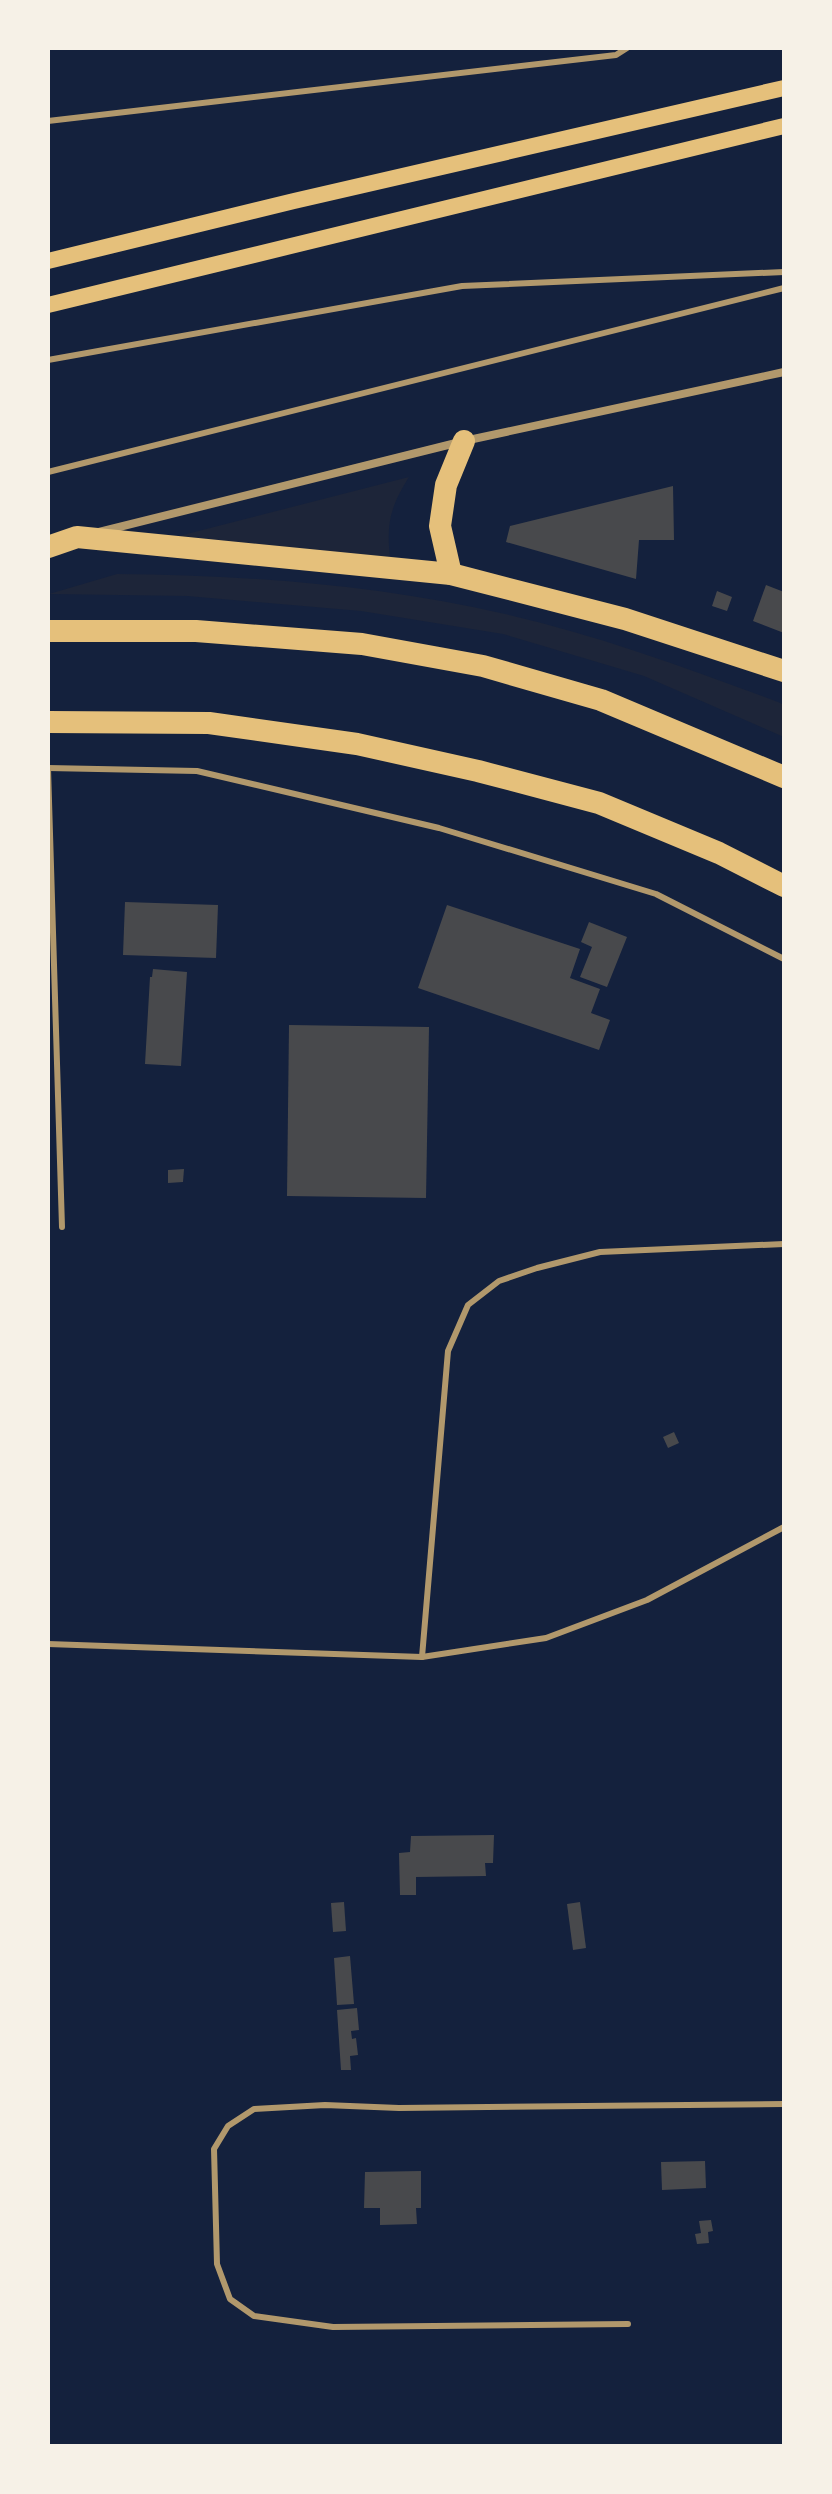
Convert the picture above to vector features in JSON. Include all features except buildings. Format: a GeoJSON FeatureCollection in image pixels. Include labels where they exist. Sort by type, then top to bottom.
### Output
{"type":"FeatureCollection","features":[{"type":"Feature","properties":{"kind":"highway"},"geometry":{"type":"LineString","coordinates":[[451,574],[440,526],[446,485],[464,441]]}},
{"type":"Feature","properties":{"kind":"highway"},"geometry":{"type":"LineString","coordinates":[[48,547],[77,537],[451,574],[625,619],[784,671]]}},
{"type":"Feature","properties":{"kind":"highway"},"geometry":{"type":"LineString","coordinates":[[48,631],[241,634],[362,644],[483,666],[601,700],[784,777]]}},
{"type":"Feature","properties":{"kind":"highway"},"geometry":{"type":"LineString","coordinates":[[48,722],[209,723],[357,744],[478,771],[599,803],[719,853],[784,886]]}},
{"type":"Feature","properties":{"kind":"main road"},"geometry":{"type":"LineString","coordinates":[[48,261],[784,88]]}},
{"type":"Feature","properties":{"kind":"main road"},"geometry":{"type":"LineString","coordinates":[[48,305],[784,126]]}},
{"type":"Feature","properties":{"kind":"street"},"geometry":{"type":"LineString","coordinates":[[77,537],[464,441],[784,372]]}},
{"type":"Feature","properties":{"kind":"lane"},"geometry":{"type":"LineString","coordinates":[[48,121],[616,55],[627,48]]}},
{"type":"Feature","properties":{"kind":"lane"},"geometry":{"type":"LineString","coordinates":[[48,360],[462,286],[784,272]]}},
{"type":"Feature","properties":{"kind":"lane"},"geometry":{"type":"LineString","coordinates":[[48,472],[784,288]]}},
{"type":"Feature","properties":{"kind":"lane"},"geometry":{"type":"LineString","coordinates":[[62,1227],[48,768],[197,771],[439,828],[656,894],[784,959]]}},
{"type":"Feature","properties":{"kind":"lane"},"geometry":{"type":"LineString","coordinates":[[422,1657],[448,1351],[468,1305],[499,1281],[600,1252],[784,1244]]}},
{"type":"Feature","properties":{"kind":"lane"},"geometry":{"type":"LineString","coordinates":[[48,1644],[422,1657],[546,1638],[647,1600],[784,1527]]}},
{"type":"Feature","properties":{"kind":"lane"},"geometry":{"type":"LineString","coordinates":[[628,2324],[333,2327],[254,2316],[230,2299],[217,2264],[214,2149],[228,2126],[254,2109],[325,2105],[399,2108],[784,2104]]}},
{"type":"Feature","properties":{"kind":"shaded area"},"geometry":{"type":"Polygon","coordinates":[[[409,477],[391,515],[390,557],[179,536],[409,477]]]}},
{"type":"Feature","properties":{"kind":"shaded area"},"geometry":{"type":"Polygon","coordinates":[[[117,574],[263,579],[361,589],[457,604],[540,622],[643,654],[778,702],[784,705],[784,737],[644,676],[503,634],[361,611],[187,596],[49,594],[117,574]]]}}]}
